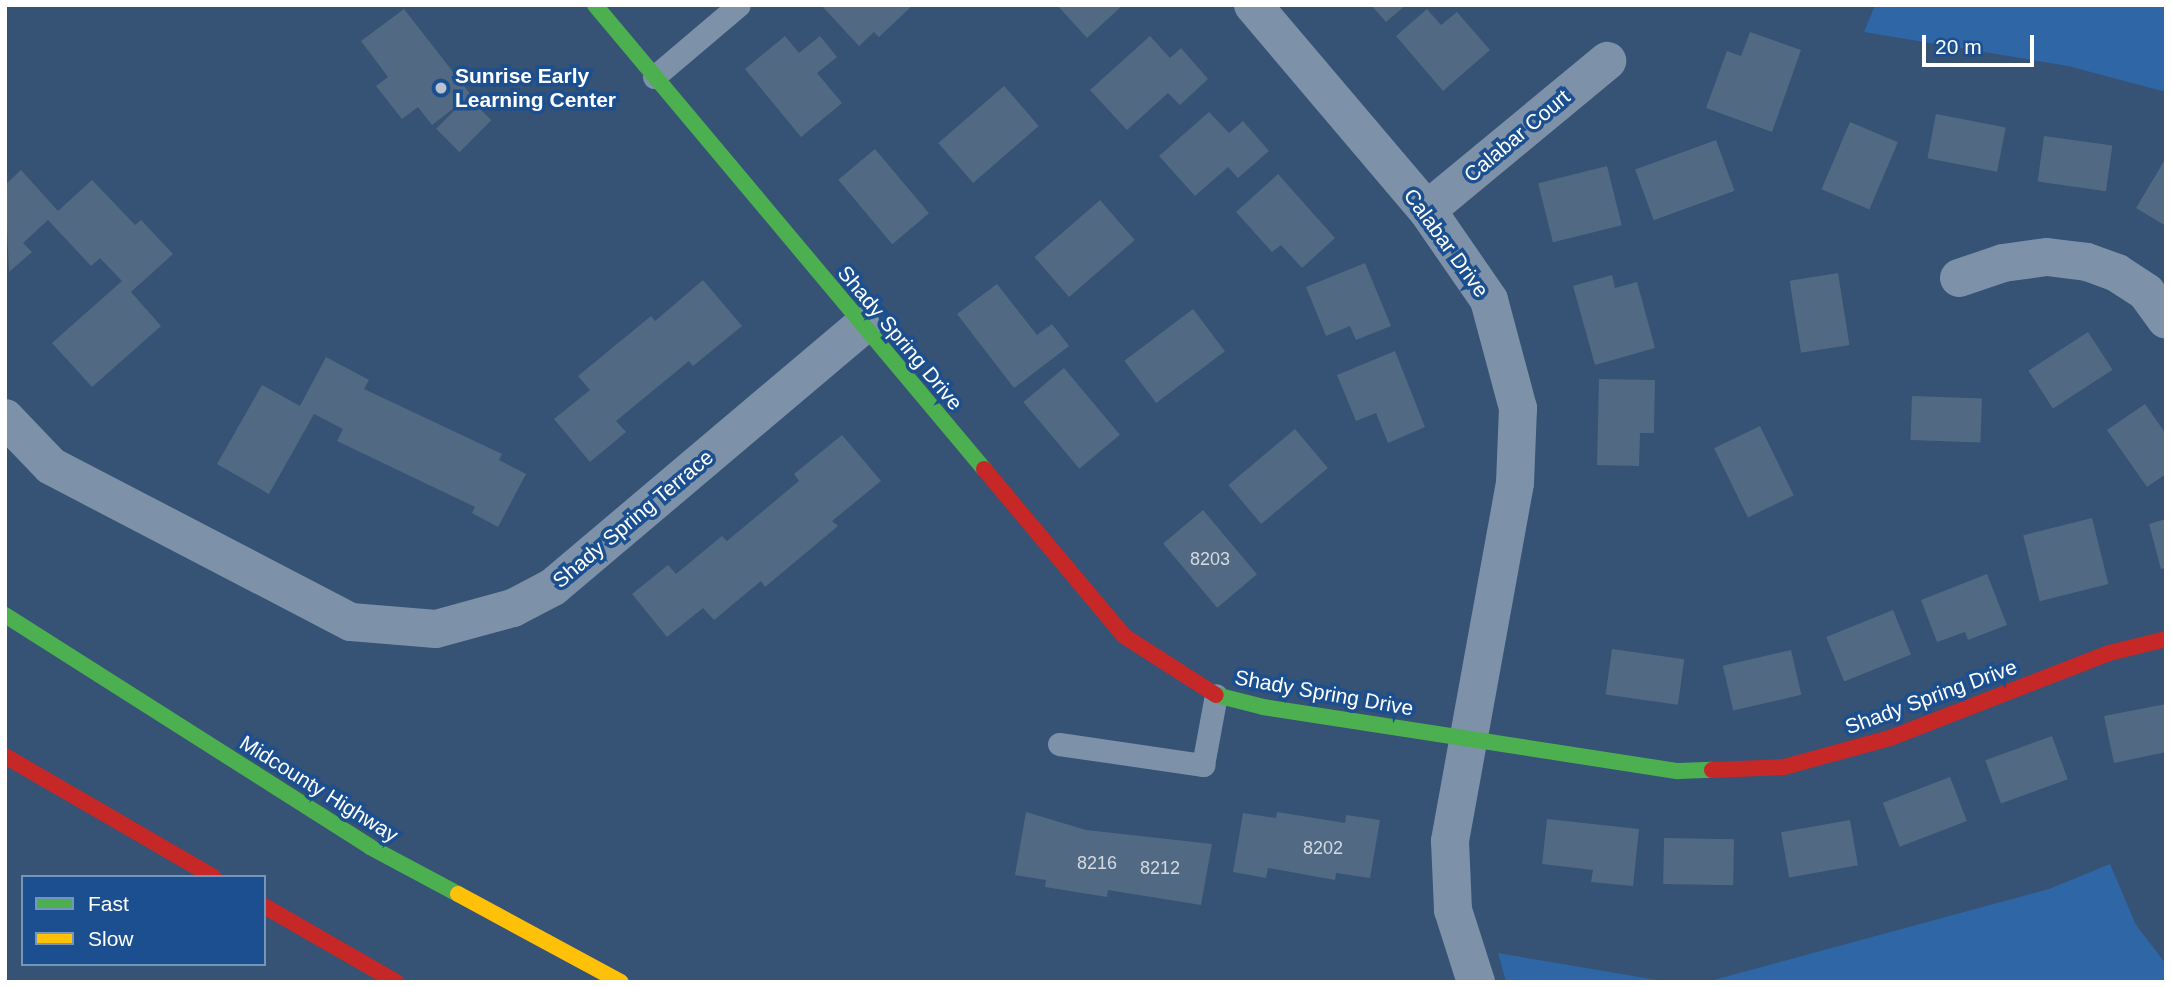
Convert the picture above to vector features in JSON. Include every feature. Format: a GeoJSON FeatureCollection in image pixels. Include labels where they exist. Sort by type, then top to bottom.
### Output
{"type":"FeatureCollection","features":[{"type":"Feature","properties":{"kind":"street","name":"Shady Spring Drive"},"geometry":{"type":"LineString","coordinates":[[594,5],[1124,636],[1216,695],[1263,707],[1678,771],[1784,766],[1890,738],[2109,653],[2166,639]]}},
{"type":"Feature","properties":{"kind":"street","name":"Calabar Drive"},"geometry":{"type":"LineString","coordinates":[[1253,5],[1427,210],[1489,300],[1518,408],[1515,483],[1450,841],[1453,910],[1476,982]]}},
{"type":"Feature","properties":{"kind":"street","name":"Calabar Court"},"geometry":{"type":"LineString","coordinates":[[1427,210],[1607,61]]}},
{"type":"Feature","properties":{"kind":"street"},"geometry":{"type":"LineString","coordinates":[[1959,278],[2003,263],[2047,257],[2087,262],[2117,273],[2146,292],[2166,320]]}},
{"type":"Feature","properties":{"kind":"street","name":"Shady Spring Terrace"},"geometry":{"type":"LineString","coordinates":[[5,418],[51,466],[351,622],[436,629],[513,608],[554,587],[862,326]]}},
{"type":"Feature","properties":{"kind":"street","name":"Midcounty Highway"},"geometry":{"type":"LineString","coordinates":[[5,615],[370,847],[621,982]]}},
{"type":"Feature","properties":{"kind":"street"},"geometry":{"type":"LineString","coordinates":[[5,756],[211,875]]}},
{"type":"Feature","properties":{"kind":"street"},"geometry":{"type":"LineString","coordinates":[[266,907],[396,982]]}},
{"type":"Feature","properties":{"kind":"lane"},"geometry":{"type":"LineString","coordinates":[[654,77],[738,5]]}},
{"type":"Feature","properties":{"kind":"lane"},"geometry":{"type":"LineString","coordinates":[[1059,744],[1203,765],[1216,695]]}},
{"type":"Feature","properties":{"kind":"shaded area"},"geometry":{"type":"Polygon","coordinates":[[[1875,5],[2166,5],[2166,92],[2068,66],[1864,32],[1875,5]]]}},
{"type":"Feature","properties":{"kind":"shaded area"},"geometry":{"type":"Polygon","coordinates":[[[2110,864],[2136,925],[2166,964],[2166,982],[1706,982],[2049,889],[2110,864]]]}},
{"type":"Feature","properties":{"kind":"shaded area"},"geometry":{"type":"Polygon","coordinates":[[[1498,953],[1669,982],[1506,982],[1498,953]]]}},
{"type":"Feature","properties":{"kind":"building"},"geometry":{"type":"Polygon","coordinates":[[[821,5],[913,5],[879,37],[874,32],[859,46],[821,5]]]}},
{"type":"Feature","properties":{"kind":"building"},"geometry":{"type":"Polygon","coordinates":[[[1057,5],[1123,5],[1087,38],[1057,5]]]}},
{"type":"Feature","properties":{"kind":"building"},"geometry":{"type":"Polygon","coordinates":[[[1371,5],[1406,5],[1386,22],[1371,5]]]}},
{"type":"Feature","properties":{"kind":"building"},"geometry":{"type":"Polygon","coordinates":[[[404,9],[471,95],[432,125],[418,107],[402,119],[376,86],[388,77],[361,41],[404,9]]]}},
{"type":"Feature","properties":{"kind":"building"},"geometry":{"type":"Polygon","coordinates":[[[1427,9],[1441,25],[1457,12],[1490,50],[1443,91],[1396,36],[1427,9]]]}},
{"type":"Feature","properties":{"kind":"building"},"geometry":{"type":"Polygon","coordinates":[[[1750,32],[1801,50],[1772,132],[1706,108],[1727,51],[1741,56],[1750,32]]]}},
{"type":"Feature","properties":{"kind":"building"},"geometry":{"type":"Polygon","coordinates":[[[785,36],[799,53],[820,36],[837,57],[817,73],[842,103],[801,137],[745,69],[785,36]]]}},
{"type":"Feature","properties":{"kind":"building"},"geometry":{"type":"Polygon","coordinates":[[[1150,36],[1170,58],[1181,48],[1208,79],[1180,105],[1168,93],[1127,130],[1090,90],[1150,36]]]}},
{"type":"Feature","properties":{"kind":"building"},"geometry":{"type":"Polygon","coordinates":[[[1004,86],[1039,126],[973,183],[938,143],[1004,86]]]}},
{"type":"Feature","properties":{"kind":"building"},"geometry":{"type":"Polygon","coordinates":[[[468,97],[491,120],[460,152],[436,129],[468,97]]]}},
{"type":"Feature","properties":{"kind":"building"},"geometry":{"type":"Polygon","coordinates":[[[1209,112],[1229,133],[1243,121],[1269,151],[1238,178],[1228,167],[1195,196],[1159,156],[1209,112]]]}},
{"type":"Feature","properties":{"kind":"building"},"geometry":{"type":"Polygon","coordinates":[[[1936,114],[2006,128],[1997,172],[1927,158],[1936,114]]]}},
{"type":"Feature","properties":{"kind":"building"},"geometry":{"type":"Polygon","coordinates":[[[1850,122],[1898,142],[1869,210],[1821,189],[1850,122]]]}},
{"type":"Feature","properties":{"kind":"building"},"geometry":{"type":"Polygon","coordinates":[[[2044,136],[2112,146],[2106,191],[2038,182],[2044,136]]]}},
{"type":"Feature","properties":{"kind":"building"},"geometry":{"type":"Polygon","coordinates":[[[1716,140],[1734,191],[1654,220],[1635,169],[1716,140]]]}},
{"type":"Feature","properties":{"kind":"building"},"geometry":{"type":"Polygon","coordinates":[[[875,149],[929,213],[892,244],[838,180],[875,149]]]}},
{"type":"Feature","properties":{"kind":"building"},"geometry":{"type":"Polygon","coordinates":[[[2166,158],[2166,226],[2136,208],[2166,158]]]}},
{"type":"Feature","properties":{"kind":"building"},"geometry":{"type":"Polygon","coordinates":[[[1607,166],[1622,225],[1553,242],[1538,183],[1607,166]]]}},
{"type":"Feature","properties":{"kind":"building"},"geometry":{"type":"Polygon","coordinates":[[[21,170],[58,211],[92,180],[135,225],[141,220],[173,254],[131,292],[161,326],[92,387],[52,343],[122,281],[100,258],[91,266],[48,220],[23,243],[32,252],[9,272],[5,185],[21,170]]]}},
{"type":"Feature","properties":{"kind":"building"},"geometry":{"type":"Polygon","coordinates":[[[1278,174],[1335,238],[1302,268],[1281,245],[1272,252],[1236,212],[1278,174]]]}},
{"type":"Feature","properties":{"kind":"building"},"geometry":{"type":"Polygon","coordinates":[[[1100,200],[1135,240],[1069,297],[1034,257],[1100,200]]]}},
{"type":"Feature","properties":{"kind":"building"},"geometry":{"type":"Polygon","coordinates":[[[1365,263],[1391,326],[1356,340],[1350,326],[1326,336],[1306,287],[1365,263]]]}},
{"type":"Feature","properties":{"kind":"building"},"geometry":{"type":"Polygon","coordinates":[[[1838,273],[1849,345],[1801,353],[1790,281],[1838,273]]]}},
{"type":"Feature","properties":{"kind":"building"},"geometry":{"type":"Polygon","coordinates":[[[1612,275],[1615,288],[1637,282],[1655,348],[1595,365],[1573,286],[1612,275]]]}},
{"type":"Feature","properties":{"kind":"building"},"geometry":{"type":"Polygon","coordinates":[[[703,280],[742,326],[693,366],[689,361],[616,421],[626,432],[590,462],[554,419],[590,390],[578,376],[651,316],[655,321],[703,280]]]}},
{"type":"Feature","properties":{"kind":"building"},"geometry":{"type":"Polygon","coordinates":[[[997,284],[1037,335],[1052,324],[1069,346],[1014,388],[957,314],[997,284]]]}},
{"type":"Feature","properties":{"kind":"building"},"geometry":{"type":"Polygon","coordinates":[[[1193,309],[1225,351],[1156,403],[1124,361],[1193,309]]]}},
{"type":"Feature","properties":{"kind":"building"},"geometry":{"type":"Polygon","coordinates":[[[2088,332],[2113,370],[2053,408],[2028,371],[2088,332]]]}},
{"type":"Feature","properties":{"kind":"building"},"geometry":{"type":"Polygon","coordinates":[[[1395,351],[1425,427],[1388,443],[1376,413],[1356,421],[1337,375],[1395,351]]]}},
{"type":"Feature","properties":{"kind":"building"},"geometry":{"type":"Polygon","coordinates":[[[326,357],[369,380],[364,389],[502,454],[499,460],[526,474],[498,527],[472,513],[475,507],[337,441],[343,429],[314,414],[269,494],[217,464],[262,385],[300,406],[326,357]]]}},
{"type":"Feature","properties":{"kind":"building"},"geometry":{"type":"Polygon","coordinates":[[[1064,368],[1120,435],[1079,469],[1023,402],[1064,368]]]}},
{"type":"Feature","properties":{"kind":"building"},"geometry":{"type":"Polygon","coordinates":[[[1599,379],[1655,380],[1654,433],[1640,433],[1639,466],[1597,465],[1599,379]]]}},
{"type":"Feature","properties":{"kind":"building"},"geometry":{"type":"Polygon","coordinates":[[[1912,396],[1982,398],[1980,442],[1910,440],[1912,396]]]}},
{"type":"Feature","properties":{"kind":"building"},"geometry":{"type":"Polygon","coordinates":[[[2145,404],[2166,434],[2166,474],[2147,487],[2107,430],[2145,404]]]}},
{"type":"Feature","properties":{"kind":"building"},"geometry":{"type":"Polygon","coordinates":[[[1760,426],[1794,495],[1748,518],[1714,448],[1760,426]]]}},
{"type":"Feature","properties":{"kind":"building"},"geometry":{"type":"Polygon","coordinates":[[[1295,429],[1328,468],[1261,524],[1228,485],[1295,429]]]}},
{"type":"Feature","properties":{"kind":"building"},"geometry":{"type":"Polygon","coordinates":[[[842,435],[881,481],[832,521],[838,526],[765,587],[761,581],[714,620],[703,608],[667,637],[632,594],[668,565],[676,574],[722,536],[727,541],[799,481],[794,474],[842,435]]]}},
{"type":"Feature","properties":{"kind":"building"},"geometry":{"type":"Polygon","coordinates":[[[1203,510],[1257,574],[1217,608],[1163,543],[1203,510]]]}},
{"type":"Feature","properties":{"kind":"building"},"geometry":{"type":"Polygon","coordinates":[[[2092,518],[2108,584],[2040,601],[2023,535],[2092,518]]]}},
{"type":"Feature","properties":{"kind":"building"},"geometry":{"type":"Polygon","coordinates":[[[2166,519],[2166,568],[2161,569],[2149,524],[2166,519]]]}},
{"type":"Feature","properties":{"kind":"building"},"geometry":{"type":"Polygon","coordinates":[[[1987,574],[2007,625],[1968,640],[1965,632],[1937,642],[1921,600],[1987,574]]]}},
{"type":"Feature","properties":{"kind":"building"},"geometry":{"type":"Polygon","coordinates":[[[1893,610],[1911,655],[1844,681],[1826,637],[1893,610]]]}},
{"type":"Feature","properties":{"kind":"building"},"geometry":{"type":"Polygon","coordinates":[[[1612,649],[1684,659],[1678,705],[1606,695],[1612,649]]]}},
{"type":"Feature","properties":{"kind":"building"},"geometry":{"type":"Polygon","coordinates":[[[1791,650],[1801,695],[1733,711],[1723,666],[1791,650]]]}},
{"type":"Feature","properties":{"kind":"building"},"geometry":{"type":"Polygon","coordinates":[[[2166,704],[2166,752],[2114,763],[2104,716],[2166,704]]]}},
{"type":"Feature","properties":{"kind":"building"},"geometry":{"type":"Polygon","coordinates":[[[2052,736],[2068,779],[2001,804],[1985,760],[2052,736]]]}},
{"type":"Feature","properties":{"kind":"building"},"geometry":{"type":"Polygon","coordinates":[[[1950,777],[1967,821],[1900,847],[1883,803],[1950,777]]]}},
{"type":"Feature","properties":{"kind":"building"},"geometry":{"type":"Polygon","coordinates":[[[1026,812],[1086,830],[1212,844],[1201,905],[1108,890],[1107,897],[1045,887],[1046,880],[1015,875],[1026,812]]]}},
{"type":"Feature","properties":{"kind":"building"},"geometry":{"type":"Polygon","coordinates":[[[1277,812],[1345,823],[1346,815],[1380,820],[1370,878],[1336,873],[1335,880],[1268,868],[1266,878],[1233,872],[1243,813],[1276,818],[1277,812]]]}},
{"type":"Feature","properties":{"kind":"building"},"geometry":{"type":"Polygon","coordinates":[[[1547,819],[1639,829],[1633,886],[1591,882],[1593,870],[1542,864],[1547,819]]]}},
{"type":"Feature","properties":{"kind":"building"},"geometry":{"type":"Polygon","coordinates":[[[1850,820],[1858,865],[1789,877],[1781,832],[1850,820]]]}},
{"type":"Feature","properties":{"kind":"building"},"geometry":{"type":"Polygon","coordinates":[[[1664,838],[1734,839],[1733,885],[1663,884],[1664,838]]]}},
{"type":"Feature","properties":{"kind":"traffic: fast"},"geometry":{"type":"LineString","coordinates":[[595,5],[984,469]]}},
{"type":"Feature","properties":{"kind":"traffic: fast"},"geometry":{"type":"LineString","coordinates":[[5,615],[370,847],[458,894]]}},
{"type":"Feature","properties":{"kind":"traffic: fast"},"geometry":{"type":"LineString","coordinates":[[1216,695],[1263,707],[1678,771],[1712,770]]}},
{"type":"Feature","properties":{"kind":"traffic: slow"},"geometry":{"type":"LineString","coordinates":[[458,894],[621,982]]}},
{"type":"Feature","properties":{"kind":"traffic: jam"},"geometry":{"type":"LineString","coordinates":[[984,469],[1124,636],[1216,695]]}},
{"type":"Feature","properties":{"kind":"traffic: jam"},"geometry":{"type":"LineString","coordinates":[[1712,770],[1784,767],[1890,738],[2109,653],[2166,639]]}},
{"type":"Feature","properties":{"kind":"traffic: jam"},"geometry":{"type":"LineString","coordinates":[[5,756],[211,875]]}},
{"type":"Feature","properties":{"kind":"traffic: jam"},"geometry":{"type":"LineString","coordinates":[[266,907],[396,982]]}},
{"type":"Feature","properties":{"kind":"place","name":"Sunrise Early Learning Center"},"geometry":{"type":"Point","coordinates":[441,88]}}]}
